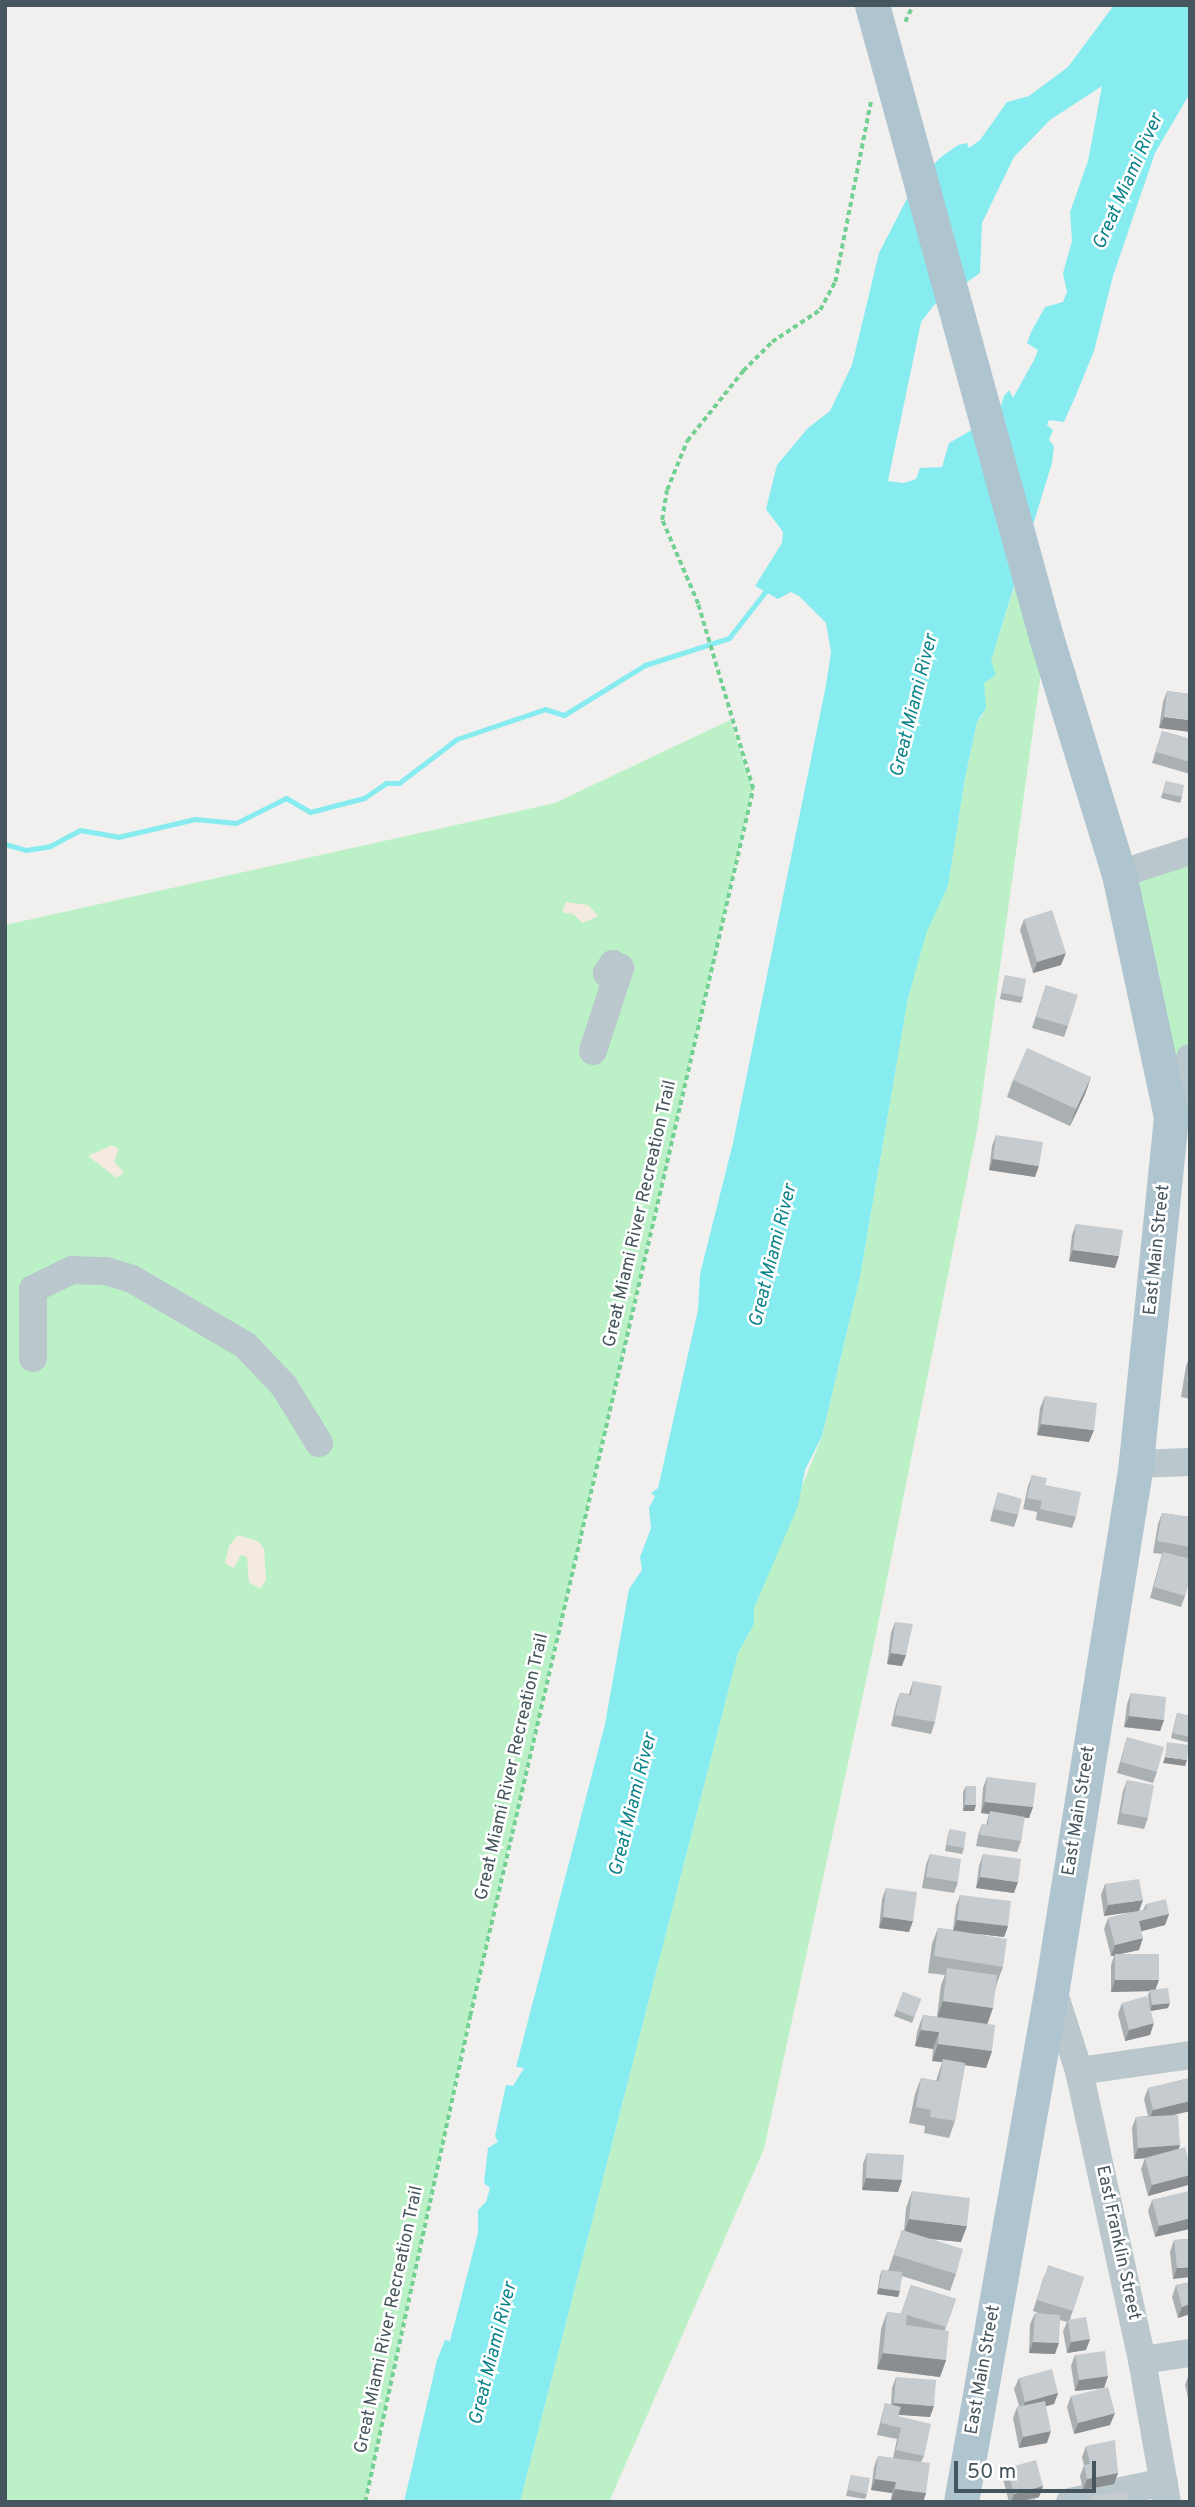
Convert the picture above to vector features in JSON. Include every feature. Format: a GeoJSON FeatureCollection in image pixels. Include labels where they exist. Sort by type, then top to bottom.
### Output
{"type":"FeatureCollection","features":[{"type":"Feature","properties":{"kind":"main road","name":"East Main Street"},"geometry":{"type":"LineString","coordinates":[[872,6],[1046,636],[1119,874],[1171,1117],[1136,1464],[1052,1987],[961,2502]]}},
{"type":"Feature","properties":{"kind":"street"},"geometry":{"type":"LineString","coordinates":[[1119,874],[1190,851]]}},
{"type":"Feature","properties":{"kind":"street"},"geometry":{"type":"LineString","coordinates":[[593,1051],[617,980]]}},
{"type":"Feature","properties":{"kind":"street"},"geometry":{"type":"LineString","coordinates":[[1171,1117],[1190,1058]]}},
{"type":"Feature","properties":{"kind":"street"},"geometry":{"type":"LineString","coordinates":[[33,1358],[33,1289],[72,1270],[107,1271],[152,1290],[245,1346],[284,1386],[320,1443]]}},
{"type":"Feature","properties":{"kind":"street"},"geometry":{"type":"LineString","coordinates":[[1136,1464],[1190,1462]]}},
{"type":"Feature","properties":{"kind":"street","name":"East Franklin Street"},"geometry":{"type":"LineString","coordinates":[[1052,1987],[1079,2071],[1142,2360],[1166,2492]]}},
{"type":"Feature","properties":{"kind":"street"},"geometry":{"type":"LineString","coordinates":[[1079,2071],[1190,2055]]}},
{"type":"Feature","properties":{"kind":"street"},"geometry":{"type":"LineString","coordinates":[[1142,2360],[1190,2353]]}},
{"type":"Feature","properties":{"kind":"street"},"geometry":{"type":"LineString","coordinates":[[1070,2502],[1166,2492]]}},
{"type":"Feature","properties":{"kind":"path"},"geometry":{"type":"LineString","coordinates":[[901,30],[913,5]]}},
{"type":"Feature","properties":{"kind":"path","name":"Great Miami River Recreation Trail"},"geometry":{"type":"LineString","coordinates":[[365,2502],[470,2016],[753,789],[698,604],[662,520],[667,490],[687,441],[743,371],[772,342],[820,310],[835,282],[873,89]]}},
{"type":"Feature","properties":{"kind":"green space"},"geometry":{"type":"Polygon","coordinates":[[[1024,556],[1046,637],[978,1125],[874,1644],[764,2149],[609,2502],[520,2502],[738,1653],[754,1624],[754,1608],[822,1436],[860,1277],[908,998],[926,931],[948,886],[965,778],[977,722],[983,715],[984,683],[1024,556]]]}},
{"type":"Feature","properties":{"kind":"green space"},"geometry":{"type":"Polygon","coordinates":[[[730,720],[753,789],[470,2016],[365,2502],[5,2502],[5,925],[555,803],[730,720]]]}},
{"type":"Feature","properties":{"kind":"green space"},"geometry":{"type":"Polygon","coordinates":[[[1190,851],[1190,1058],[1171,1117],[1119,874],[1190,851]]]}},
{"type":"Feature","properties":{"kind":"sand"},"geometry":{"type":"Polygon","coordinates":[[[566,902],[588,905],[598,916],[583,923],[573,914],[562,912],[566,902]]]}},
{"type":"Feature","properties":{"kind":"sand"},"geometry":{"type":"Polygon","coordinates":[[[112,1145],[119,1149],[114,1162],[124,1172],[117,1178],[88,1156],[112,1145]]]}},
{"type":"Feature","properties":{"kind":"sand"},"geometry":{"type":"Polygon","coordinates":[[[238,1535],[258,1541],[264,1549],[266,1580],[260,1589],[249,1582],[247,1557],[241,1555],[234,1568],[225,1563],[229,1546],[238,1535]]]}},
{"type":"Feature","properties":{"kind":"water","name":"Great Miami River"},"geometry":{"type":"Polygon","coordinates":[[[1114,5],[1190,5],[1190,93],[1155,153],[1113,276],[1094,351],[1076,395],[1064,422],[1049,420],[1047,425],[1053,430],[1049,440],[1054,446],[1052,463],[991,661],[996,675],[984,683],[986,708],[977,722],[965,778],[948,886],[927,931],[908,998],[860,1277],[822,1436],[805,1470],[798,1506],[754,1608],[754,1624],[738,1653],[520,2502],[404,2502],[437,2360],[445,2340],[450,2341],[478,2233],[478,2210],[486,2202],[490,2188],[484,2183],[488,2148],[498,2142],[495,2136],[506,2085],[513,2086],[524,2068],[516,2067],[605,1724],[629,1589],[642,1570],[640,1557],[651,1528],[649,1508],[655,1496],[651,1493],[658,1488],[698,1310],[700,1274],[733,1143],[826,685],[831,652],[826,623],[799,596],[791,592],[778,599],[755,586],[782,543],[783,532],[766,509],[777,465],[808,428],[830,411],[852,365],[879,253],[914,185],[941,157],[958,145],[967,143],[969,148],[980,140],[1007,102],[1029,96],[1068,67],[1114,5]],[[1102,86],[1050,120],[1014,157],[982,223],[980,273],[934,305],[921,322],[888,481],[904,483],[916,479],[920,468],[942,467],[949,443],[998,415],[1004,396],[1009,390],[1013,398],[1038,350],[1027,343],[1031,332],[1045,307],[1063,302],[1067,292],[1063,273],[1072,241],[1070,212],[1088,161],[1102,86]]]}},
{"type":"Feature","properties":{"kind":"building"},"geometry":{"type":"Polygon","coordinates":[[[1167,691],[1190,694],[1190,720],[1164,717],[1167,691]]]}},
{"type":"Feature","properties":{"kind":"building"},"geometry":{"type":"Polygon","coordinates":[[[1162,731],[1190,739],[1190,762],[1156,752],[1162,731]]]}},
{"type":"Feature","properties":{"kind":"building"},"geometry":{"type":"Polygon","coordinates":[[[1166,781],[1184,785],[1182,797],[1163,793],[1166,781]]]}},
{"type":"Feature","properties":{"kind":"building"},"geometry":{"type":"Polygon","coordinates":[[[1052,910],[1066,953],[1037,962],[1024,919],[1052,910]]]}},
{"type":"Feature","properties":{"kind":"building"},"geometry":{"type":"Polygon","coordinates":[[[1005,975],[1026,979],[1023,997],[1002,993],[1005,975]]]}},
{"type":"Feature","properties":{"kind":"building"},"geometry":{"type":"Polygon","coordinates":[[[1046,985],[1078,995],[1068,1026],[1036,1017],[1046,985]]]}},
{"type":"Feature","properties":{"kind":"building"},"geometry":{"type":"Polygon","coordinates":[[[1027,1048],[1091,1077],[1076,1109],[1013,1080],[1027,1048]]]}},
{"type":"Feature","properties":{"kind":"building"},"geometry":{"type":"Polygon","coordinates":[[[996,1135],[1043,1142],[1039,1166],[993,1159],[996,1135]]]}},
{"type":"Feature","properties":{"kind":"building"},"geometry":{"type":"Polygon","coordinates":[[[1076,1224],[1123,1230],[1119,1256],[1073,1250],[1076,1224]]]}},
{"type":"Feature","properties":{"kind":"building"},"geometry":{"type":"Polygon","coordinates":[[[1045,1396],[1097,1403],[1094,1430],[1041,1424],[1045,1396]]]}},
{"type":"Feature","properties":{"kind":"building"},"geometry":{"type":"Polygon","coordinates":[[[1032,1475],[1047,1478],[1045,1485],[1081,1492],[1076,1517],[1040,1509],[1042,1501],[1027,1498],[1032,1475]]]}},
{"type":"Feature","properties":{"kind":"building"},"geometry":{"type":"Polygon","coordinates":[[[998,1492],[1022,1499],[1018,1515],[994,1509],[998,1492]]]}},
{"type":"Feature","properties":{"kind":"building"},"geometry":{"type":"Polygon","coordinates":[[[1162,1513],[1190,1517],[1190,1547],[1157,1541],[1162,1513]]]}},
{"type":"Feature","properties":{"kind":"building"},"geometry":{"type":"Polygon","coordinates":[[[1163,1552],[1190,1559],[1190,1579],[1185,1596],[1154,1587],[1163,1552]]]}},
{"type":"Feature","properties":{"kind":"building"},"geometry":{"type":"Polygon","coordinates":[[[895,1622],[913,1624],[906,1655],[891,1653],[895,1622]]]}},
{"type":"Feature","properties":{"kind":"building"},"geometry":{"type":"Polygon","coordinates":[[[913,1681],[942,1686],[935,1722],[895,1715],[900,1693],[911,1695],[913,1681]]]}},
{"type":"Feature","properties":{"kind":"building"},"geometry":{"type":"Polygon","coordinates":[[[1131,1693],[1166,1697],[1164,1720],[1129,1716],[1131,1693]]]}},
{"type":"Feature","properties":{"kind":"building"},"geometry":{"type":"Polygon","coordinates":[[[1177,1713],[1190,1716],[1190,1737],[1173,1733],[1177,1713]]]}},
{"type":"Feature","properties":{"kind":"building"},"geometry":{"type":"Polygon","coordinates":[[[1127,1737],[1164,1747],[1157,1772],[1121,1762],[1127,1737]]]}},
{"type":"Feature","properties":{"kind":"building"},"geometry":{"type":"Polygon","coordinates":[[[1167,1742],[1189,1745],[1187,1760],[1165,1757],[1167,1742]]]}},
{"type":"Feature","properties":{"kind":"building"},"geometry":{"type":"Polygon","coordinates":[[[987,1777],[1036,1783],[1033,1807],[985,1802],[987,1777]]]}},
{"type":"Feature","properties":{"kind":"building"},"geometry":{"type":"Polygon","coordinates":[[[1127,1780],[1154,1785],[1148,1818],[1121,1813],[1127,1780]]]}},
{"type":"Feature","properties":{"kind":"building"},"geometry":{"type":"Polygon","coordinates":[[[966,1786],[976,1786],[976,1805],[965,1805],[966,1786]]]}},
{"type":"Feature","properties":{"kind":"building"},"geometry":{"type":"Polygon","coordinates":[[[990,1811],[1025,1817],[1021,1841],[980,1835],[982,1824],[988,1825],[990,1811]]]}},
{"type":"Feature","properties":{"kind":"building"},"geometry":{"type":"Polygon","coordinates":[[[950,1829],[966,1832],[964,1848],[947,1845],[950,1829]]]}},
{"type":"Feature","properties":{"kind":"building"},"geometry":{"type":"Polygon","coordinates":[[[930,1854],[961,1859],[958,1882],[926,1877],[930,1854]]]}},
{"type":"Feature","properties":{"kind":"building"},"geometry":{"type":"Polygon","coordinates":[[[983,1854],[1021,1859],[1018,1882],[980,1877],[983,1854]]]}},
{"type":"Feature","properties":{"kind":"building"},"geometry":{"type":"Polygon","coordinates":[[[1139,1879],[1143,1900],[1108,1905],[1105,1884],[1139,1879]]]}},
{"type":"Feature","properties":{"kind":"building"},"geometry":{"type":"Polygon","coordinates":[[[886,1888],[917,1892],[913,1921],[883,1917],[886,1888]]]}},
{"type":"Feature","properties":{"kind":"building"},"geometry":{"type":"Polygon","coordinates":[[[960,1895],[1011,1901],[1008,1926],[957,1920],[960,1895]]]}},
{"type":"Feature","properties":{"kind":"building"},"geometry":{"type":"Polygon","coordinates":[[[1166,1899],[1169,1914],[1139,1921],[1143,1938],[1115,1945],[1108,1918],[1147,1909],[1146,1904],[1166,1899]]]}},
{"type":"Feature","properties":{"kind":"building"},"geometry":{"type":"Polygon","coordinates":[[[938,1928],[1007,1939],[1003,1967],[934,1956],[938,1928]]]}},
{"type":"Feature","properties":{"kind":"building"},"geometry":{"type":"Polygon","coordinates":[[[1115,1954],[1159,1954],[1159,1980],[1115,1980],[1115,1954]]]}},
{"type":"Feature","properties":{"kind":"building"},"geometry":{"type":"Polygon","coordinates":[[[947,1968],[997,1975],[993,2008],[943,2001],[947,1968]]]}},
{"type":"Feature","properties":{"kind":"building"},"geometry":{"type":"Polygon","coordinates":[[[1168,1988],[1170,2003],[1152,2005],[1150,1990],[1168,1988]]]}},
{"type":"Feature","properties":{"kind":"building"},"geometry":{"type":"Polygon","coordinates":[[[903,1992],[921,1999],[914,2017],[896,2010],[903,1992]]]}},
{"type":"Feature","properties":{"kind":"building"},"geometry":{"type":"Polygon","coordinates":[[[1147,1996],[1154,2023],[1129,2030],[1122,2003],[1147,1996]]]}},
{"type":"Feature","properties":{"kind":"building"},"geometry":{"type":"Polygon","coordinates":[[[923,2015],[995,2025],[992,2051],[938,2044],[939,2032],[921,2030],[923,2015]]]}},
{"type":"Feature","properties":{"kind":"building"},"geometry":{"type":"Polygon","coordinates":[[[943,2059],[965,2063],[955,2121],[930,2117],[931,2110],[916,2107],[921,2078],[939,2081],[943,2059]]]}},
{"type":"Feature","properties":{"kind":"building"},"geometry":{"type":"Polygon","coordinates":[[[1190,2078],[1190,2101],[1153,2110],[1148,2088],[1190,2078]]]}},
{"type":"Feature","properties":{"kind":"building"},"geometry":{"type":"Polygon","coordinates":[[[1178,2115],[1180,2145],[1138,2148],[1136,2117],[1178,2115]]]}},
{"type":"Feature","properties":{"kind":"building"},"geometry":{"type":"Polygon","coordinates":[[[1185,2147],[1190,2175],[1152,2185],[1145,2158],[1185,2147]]]}},
{"type":"Feature","properties":{"kind":"building"},"geometry":{"type":"Polygon","coordinates":[[[867,2153],[904,2155],[902,2180],[866,2178],[867,2153]]]}},
{"type":"Feature","properties":{"kind":"building"},"geometry":{"type":"Polygon","coordinates":[[[912,2191],[970,2198],[967,2226],[909,2219],[912,2191]]]}},
{"type":"Feature","properties":{"kind":"building"},"geometry":{"type":"Polygon","coordinates":[[[1190,2191],[1190,2218],[1159,2226],[1152,2200],[1190,2191]]]}},
{"type":"Feature","properties":{"kind":"building"},"geometry":{"type":"Polygon","coordinates":[[[902,2230],[963,2249],[956,2274],[894,2255],[902,2230]]]}},
{"type":"Feature","properties":{"kind":"building"},"geometry":{"type":"Polygon","coordinates":[[[1190,2239],[1190,2267],[1177,2268],[1174,2240],[1190,2239]]]}},
{"type":"Feature","properties":{"kind":"building"},"geometry":{"type":"Polygon","coordinates":[[[1048,2265],[1084,2277],[1073,2311],[1037,2300],[1048,2265]]]}},
{"type":"Feature","properties":{"kind":"building"},"geometry":{"type":"Polygon","coordinates":[[[882,2270],[902,2272],[900,2291],[879,2288],[882,2270]]]}},
{"type":"Feature","properties":{"kind":"building"},"geometry":{"type":"Polygon","coordinates":[[[1190,2282],[1190,2304],[1182,2307],[1176,2285],[1190,2282]]]}},
{"type":"Feature","properties":{"kind":"building"},"geometry":{"type":"Polygon","coordinates":[[[911,2285],[956,2299],[946,2327],[901,2313],[911,2285]]]}},
{"type":"Feature","properties":{"kind":"building"},"geometry":{"type":"Polygon","coordinates":[[[887,2312],[907,2314],[906,2325],[949,2331],[946,2360],[883,2353],[887,2312]]]}},
{"type":"Feature","properties":{"kind":"building"},"geometry":{"type":"Polygon","coordinates":[[[1035,2313],[1060,2315],[1059,2343],[1033,2342],[1035,2313]]]}},
{"type":"Feature","properties":{"kind":"building"},"geometry":{"type":"Polygon","coordinates":[[[1086,2317],[1090,2339],[1071,2342],[1068,2320],[1086,2317]]]}},
{"type":"Feature","properties":{"kind":"building"},"geometry":{"type":"Polygon","coordinates":[[[1105,2351],[1108,2376],[1079,2380],[1075,2355],[1105,2351]]]}},
{"type":"Feature","properties":{"kind":"building"},"geometry":{"type":"Polygon","coordinates":[[[1052,2369],[1058,2393],[1025,2402],[1019,2378],[1052,2369]]]}},
{"type":"Feature","properties":{"kind":"building"},"geometry":{"type":"Polygon","coordinates":[[[896,2377],[936,2380],[934,2406],[894,2403],[896,2377]]]}},
{"type":"Feature","properties":{"kind":"building"},"geometry":{"type":"Polygon","coordinates":[[[1108,2387],[1115,2413],[1078,2423],[1071,2396],[1108,2387]]]}},
{"type":"Feature","properties":{"kind":"building"},"geometry":{"type":"Polygon","coordinates":[[[1045,2401],[1051,2431],[1023,2437],[1017,2407],[1045,2401]]]}},
{"type":"Feature","properties":{"kind":"building"},"geometry":{"type":"Polygon","coordinates":[[[885,2403],[901,2407],[898,2416],[931,2424],[924,2456],[896,2450],[901,2428],[881,2423],[885,2403]]]}},
{"type":"Feature","properties":{"kind":"building"},"geometry":{"type":"Polygon","coordinates":[[[1115,2440],[1118,2473],[1087,2479],[1084,2465],[1090,2464],[1086,2446],[1115,2440]]]}},
{"type":"Feature","properties":{"kind":"building"},"geometry":{"type":"Polygon","coordinates":[[[878,2456],[930,2463],[926,2493],[895,2489],[896,2482],[875,2479],[878,2456]]]}},
{"type":"Feature","properties":{"kind":"building"},"geometry":{"type":"Polygon","coordinates":[[[1036,2460],[1043,2486],[1014,2494],[1007,2468],[1036,2460]]]}},
{"type":"Feature","properties":{"kind":"building"},"geometry":{"type":"Polygon","coordinates":[[[851,2475],[870,2478],[867,2494],[848,2490],[851,2475]]]}},
{"type":"Feature","properties":{"kind":"building"},"geometry":{"type":"Polygon","coordinates":[[[1127,2491],[1129,2502],[1093,2502],[1092,2496],[1127,2491]]]}},
{"type":"Feature","properties":{"kind":"building"},"geometry":{"type":"Polygon","coordinates":[[[1034,2498],[1035,2502],[1019,2502],[1034,2498]]]}},
{"type":"Feature","properties":{"kind":"waterway"},"geometry":{"type":"LineString","coordinates":[[5,844],[26,850],[50,846],[80,830],[118,837],[195,819],[236,823],[286,798],[310,812],[364,798],[386,783],[399,783],[457,739],[545,709],[564,715],[645,665],[729,638],[769,587]]}}]}
